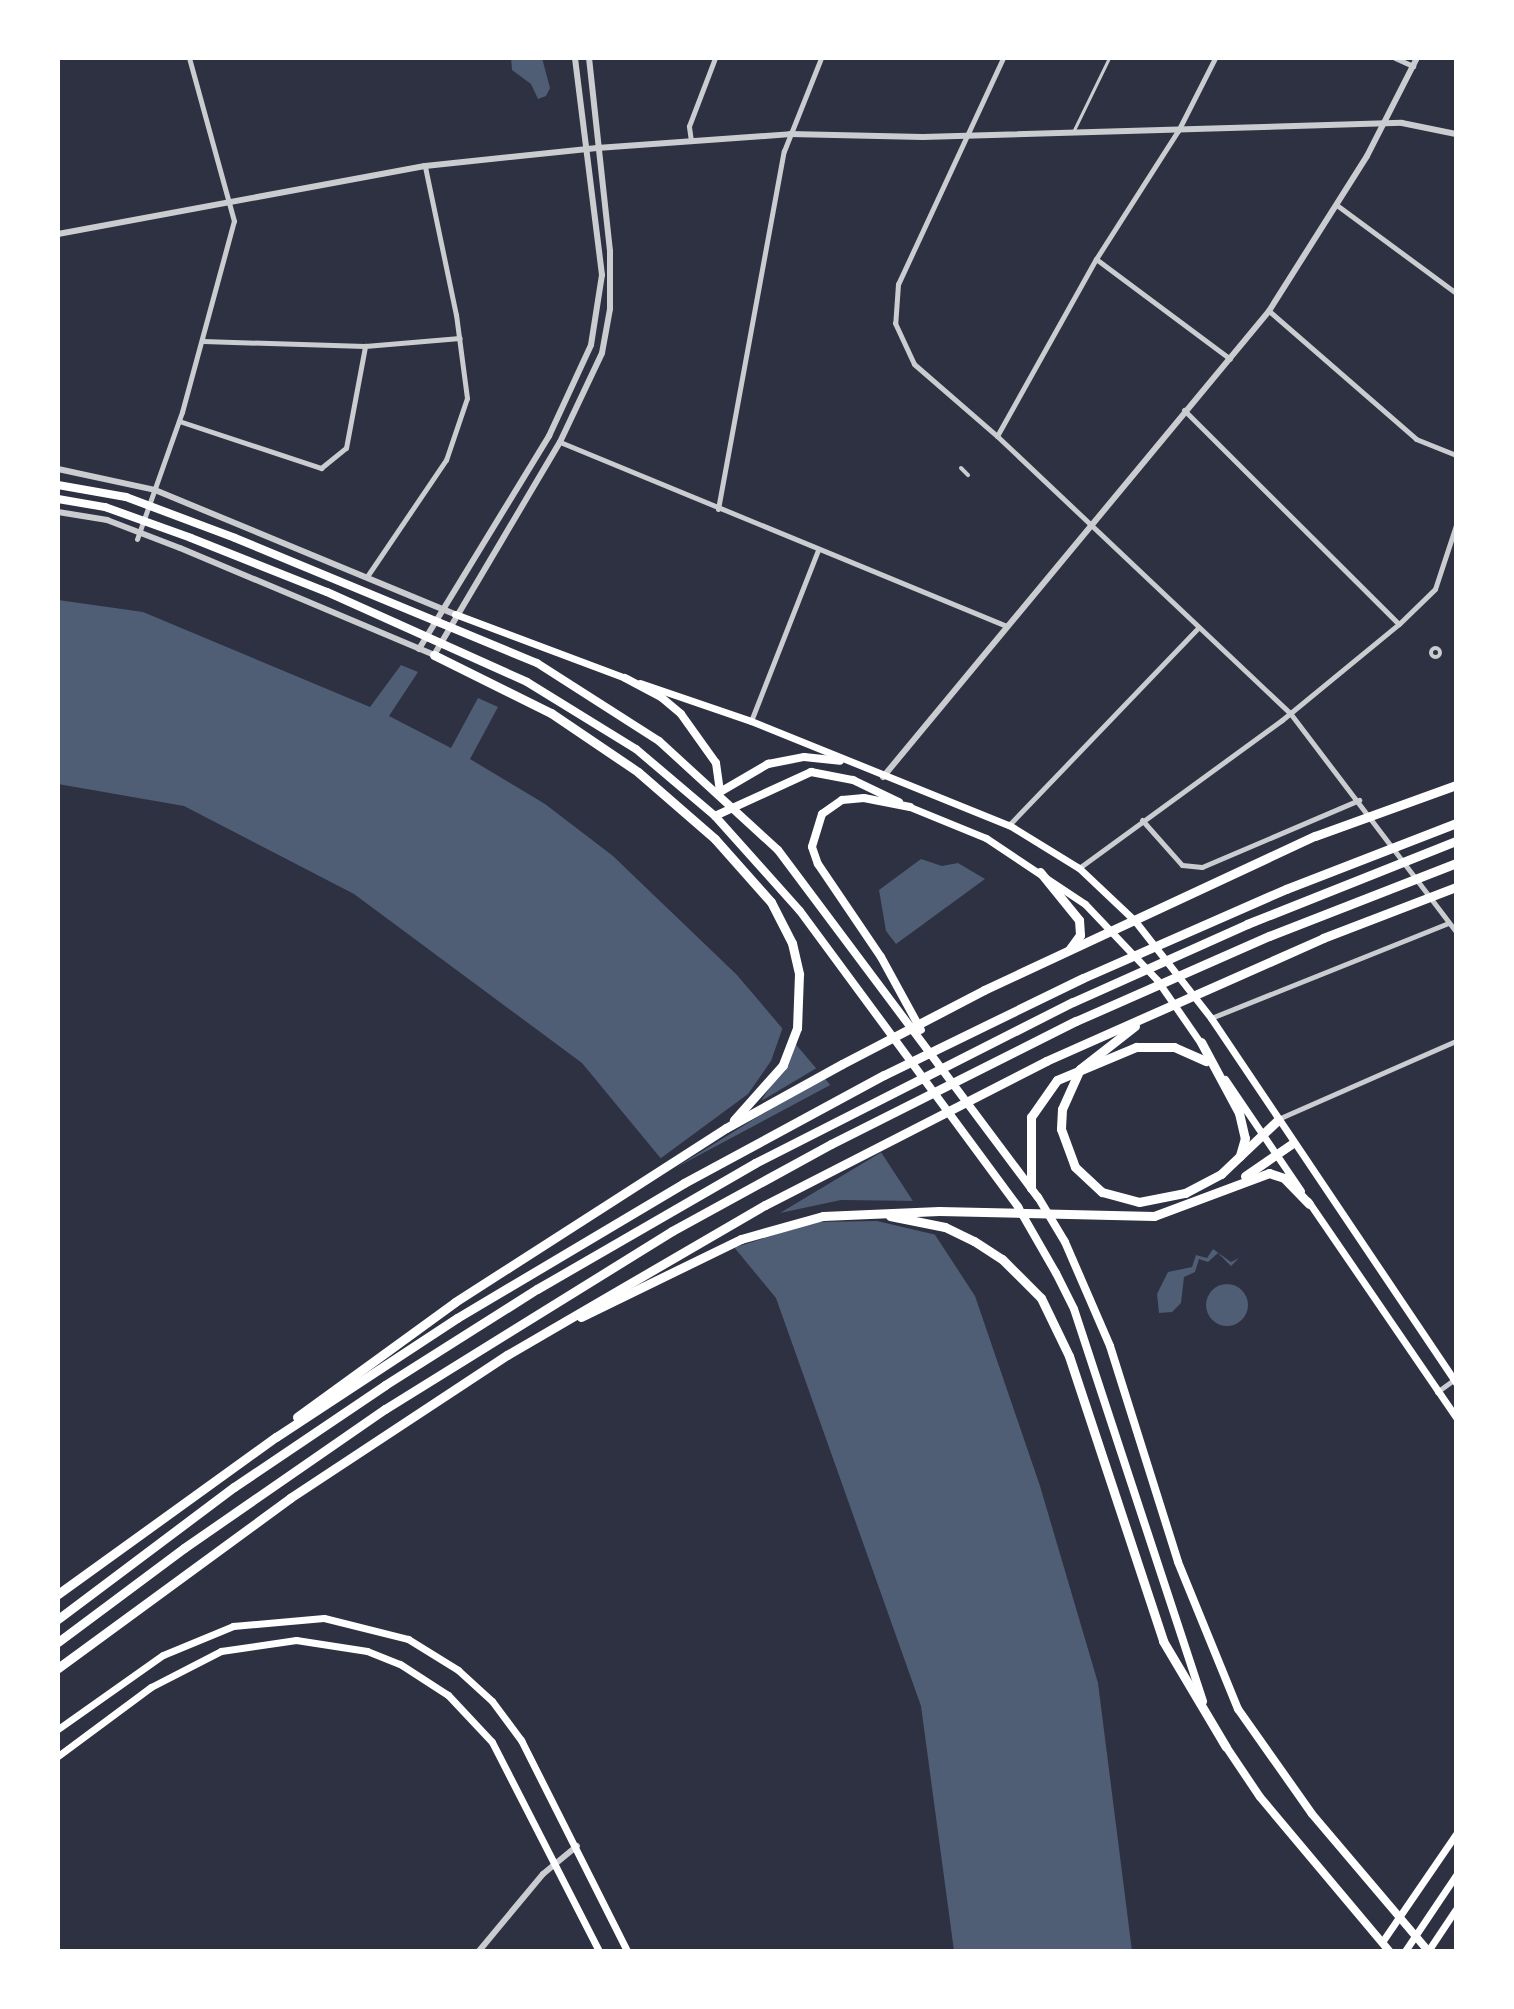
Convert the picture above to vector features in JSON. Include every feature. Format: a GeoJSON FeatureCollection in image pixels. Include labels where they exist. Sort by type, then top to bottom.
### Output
{"type":"FeatureCollection","features":[{"type":"Feature","properties":{"kind":"highway"},"geometry":{"type":"LineString","coordinates":[[58,485],[149,506],[495,643],[597,698],[735,806],[819,898],[1031,1188],[1086,1286],[1178,1562],[1238,1709],[1312,1814],[1428,1951]]}},
{"type":"Feature","properties":{"kind":"highway"},"geometry":{"type":"LineString","coordinates":[[58,499],[105,507],[143,521],[427,635],[527,682],[636,749],[715,816],[810,924],[1018,1207],[1056,1273],[1074,1309],[1183,1647],[1226,1747]]}},
{"type":"Feature","properties":{"kind":"highway"},"geometry":{"type":"LineString","coordinates":[[434,655],[551,713],[638,772],[752,877],[792,943],[801,1000],[791,1048],[769,1084],[726,1128]]}},
{"type":"Feature","properties":{"kind":"highway"},"geometry":{"type":"LineString","coordinates":[[625,678],[661,697],[681,714],[716,763],[720,792]]}},
{"type":"Feature","properties":{"kind":"highway"},"geometry":{"type":"LineString","coordinates":[[720,792],[768,764],[804,757],[840,761]]}},
{"type":"Feature","properties":{"kind":"highway"},"geometry":{"type":"LineString","coordinates":[[715,816],[811,772],[853,780],[910,807]]}},
{"type":"Feature","properties":{"kind":"highway"},"geometry":{"type":"LineString","coordinates":[[276,1437],[317,1399],[455,1302],[726,1128],[984,990],[1315,836],[1456,785]]}},
{"type":"Feature","properties":{"kind":"highway"},"geometry":{"type":"LineString","coordinates":[[910,807],[864,798],[842,800],[822,814],[812,847],[818,864],[881,957],[937,1058]]}},
{"type":"Feature","properties":{"kind":"highway"},"geometry":{"type":"LineString","coordinates":[[58,1594],[276,1437],[568,1249],[884,1075],[1187,932],[1456,823]]}},
{"type":"Feature","properties":{"kind":"highway"},"geometry":{"type":"LineString","coordinates":[[58,1619],[234,1487],[385,1385],[537,1289],[755,1163],[1073,1002],[1247,924],[1456,841]]}},
{"type":"Feature","properties":{"kind":"highway"},"geometry":{"type":"LineString","coordinates":[[58,1642],[184,1548],[409,1394],[672,1231],[831,1144],[1076,1021],[1269,936],[1456,863]]}},
{"type":"Feature","properties":{"kind":"highway"},"geometry":{"type":"LineString","coordinates":[[1040,872],[1075,911],[1081,928],[1076,942],[1057,958]]}},
{"type":"Feature","properties":{"kind":"highway"},"geometry":{"type":"LineString","coordinates":[[58,1668],[290,1498],[507,1355],[856,1157],[1172,1003],[1456,887]]}},
{"type":"Feature","properties":{"kind":"highway"},"geometry":{"type":"LineString","coordinates":[[1172,1003],[1099,1050],[1080,1069],[1062,1109],[1066,1148],[1086,1181],[1117,1198],[1154,1201],[1203,1185],[1238,1159],[1278,1120]]}},
{"type":"Feature","properties":{"kind":"highway"},"geometry":{"type":"LineString","coordinates":[[1201,1042],[1206,1061],[1239,1113],[1245,1138],[1238,1159]]}},
{"type":"Feature","properties":{"kind":"highway"},"geometry":{"type":"LineString","coordinates":[[1031,1188],[1031,1117],[1057,1080],[1093,1060],[1144,1046],[1174,1047],[1206,1061]]}},
{"type":"Feature","properties":{"kind":"highway"},"geometry":{"type":"LineString","coordinates":[[507,1355],[741,1239],[794,1222],[859,1212],[1154,1216],[1198,1204],[1229,1187],[1293,1143]]}},
{"type":"Feature","properties":{"kind":"highway"},"geometry":{"type":"LineString","coordinates":[[1229,1187],[1269,1173],[1284,1178],[1309,1204]]}},
{"type":"Feature","properties":{"kind":"highway"},"geometry":{"type":"LineString","coordinates":[[859,1212],[945,1227],[1002,1259],[1041,1298],[1069,1356],[1163,1641],[1226,1747],[1260,1797],[1389,1951]]}},
{"type":"Feature","properties":{"kind":"main road"},"geometry":{"type":"LineString","coordinates":[[455,614],[751,721],[840,761],[1009,825],[1079,868],[1135,921],[1211,1018],[1455,1380]]}},
{"type":"Feature","properties":{"kind":"main road"},"geometry":{"type":"LineString","coordinates":[[910,807],[986,838],[1040,872],[1114,931],[1157,980],[1201,1042],[1456,1417]]}},
{"type":"Feature","properties":{"kind":"main road"},"geometry":{"type":"LineString","coordinates":[[58,1729],[148,1664],[204,1635],[293,1617],[368,1625],[431,1653],[492,1701],[521,1740],[577,1846],[627,1951]]}},
{"type":"Feature","properties":{"kind":"main road"},"geometry":{"type":"LineString","coordinates":[[58,1756],[151,1687],[221,1651],[296,1640],[352,1646],[426,1678],[472,1717],[507,1766],[599,1951]]}},
{"type":"Feature","properties":{"kind":"main road"},"geometry":{"type":"LineString","coordinates":[[1382,1942],[1456,1834]]}},
{"type":"Feature","properties":{"kind":"main road"},"geometry":{"type":"LineString","coordinates":[[1405,1951],[1456,1875]]}},
{"type":"Feature","properties":{"kind":"main road"},"geometry":{"type":"LineString","coordinates":[[1428,1951],[1456,1909]]}},
{"type":"Feature","properties":{"kind":"street"},"geometry":{"type":"LineString","coordinates":[[138,535],[179,421],[234,221],[232,202],[189,58]]}},
{"type":"Feature","properties":{"kind":"street"},"geometry":{"type":"LineString","coordinates":[[419,649],[440,609],[549,436],[587,357],[602,275],[575,58]]}},
{"type":"Feature","properties":{"kind":"street"},"geometry":{"type":"LineString","coordinates":[[58,512],[138,535],[434,655],[455,614],[560,442],[592,379],[610,309],[610,251],[589,58]]}},
{"type":"Feature","properties":{"kind":"street"},"geometry":{"type":"LineString","coordinates":[[691,141],[689,126],[715,58]]}},
{"type":"Feature","properties":{"kind":"street"},"geometry":{"type":"LineString","coordinates":[[718,509],[790,134],[821,58]]}},
{"type":"Feature","properties":{"kind":"street"},"geometry":{"type":"LineString","coordinates":[[1003,58],[898,284],[895,323],[914,364],[997,436],[1290,713],[1359,800],[1456,932]]}},
{"type":"Feature","properties":{"kind":"street"},"geometry":{"type":"LineString","coordinates":[[997,436],[1096,259],[1178,131],[1215,58]]}},
{"type":"Feature","properties":{"kind":"street"},"geometry":{"type":"LineString","coordinates":[[1395,58],[1413,66]]}},
{"type":"Feature","properties":{"kind":"street"},"geometry":{"type":"LineString","coordinates":[[883,777],[1089,524],[1184,410],[1231,360],[1269,311],[1338,206],[1417,58]]}},
{"type":"Feature","properties":{"kind":"street"},"geometry":{"type":"LineString","coordinates":[[58,234],[425,166],[691,141],[790,134],[967,135],[1384,123],[1456,134]]}},
{"type":"Feature","properties":{"kind":"street"},"geometry":{"type":"LineString","coordinates":[[368,575],[406,522],[457,434],[467,398],[460,338],[425,166]]}},
{"type":"Feature","properties":{"kind":"street"},"geometry":{"type":"LineString","coordinates":[[1338,206],[1456,293]]}},
{"type":"Feature","properties":{"kind":"street"},"geometry":{"type":"LineString","coordinates":[[1096,259],[1231,360]]}},
{"type":"Feature","properties":{"kind":"street"},"geometry":{"type":"LineString","coordinates":[[1269,311],[1416,439],[1456,455]]}},
{"type":"Feature","properties":{"kind":"street"},"geometry":{"type":"LineString","coordinates":[[203,341],[365,346],[460,338]]}},
{"type":"Feature","properties":{"kind":"street"},"geometry":{"type":"LineString","coordinates":[[179,421],[321,468],[346,448],[365,346]]}},
{"type":"Feature","properties":{"kind":"street"},"geometry":{"type":"LineString","coordinates":[[1184,410],[1399,624]]}},
{"type":"Feature","properties":{"kind":"street"},"geometry":{"type":"LineString","coordinates":[[560,442],[1006,626]]}},
{"type":"Feature","properties":{"kind":"street"},"geometry":{"type":"LineString","coordinates":[[58,469],[155,490],[368,575],[455,614]]}},
{"type":"Feature","properties":{"kind":"street"},"geometry":{"type":"LineString","coordinates":[[960,469],[968,475]]}},
{"type":"Feature","properties":{"kind":"street"},"geometry":{"type":"LineString","coordinates":[[1079,868],[1290,713],[1399,624],[1435,589],[1456,525]]}},
{"type":"Feature","properties":{"kind":"street"},"geometry":{"type":"LineString","coordinates":[[751,721],[818,550]]}},
{"type":"Feature","properties":{"kind":"street"},"geometry":{"type":"LineString","coordinates":[[1009,825],[1198,628]]}},
{"type":"Feature","properties":{"kind":"street"},"geometry":{"type":"LineString","coordinates":[[1142,820],[1182,865],[1202,867],[1359,800]]}},
{"type":"Feature","properties":{"kind":"street"},"geometry":{"type":"LineString","coordinates":[[1211,1018],[1448,923]]}},
{"type":"Feature","properties":{"kind":"street"},"geometry":{"type":"LineString","coordinates":[[1278,1120],[1456,1041]]}},
{"type":"Feature","properties":{"kind":"street"},"geometry":{"type":"LineString","coordinates":[[1437,1392],[1455,1380]]}},
{"type":"Feature","properties":{"kind":"street"},"geometry":{"type":"LineString","coordinates":[[479,1951],[556,1862],[577,1846]]}},
{"type":"Feature","properties":{"kind":"lane"},"geometry":{"type":"LineString","coordinates":[[1073,132],[1109,58]]}},
{"type":"Feature","properties":{"kind":"water"},"geometry":{"type":"Polygon","coordinates":[[[511,58],[542,58],[550,88],[546,96],[538,99],[531,84],[512,70],[511,58]]]}},
{"type":"Feature","properties":{"kind":"water"},"geometry":{"type":"Polygon","coordinates":[[[58,600],[143,612],[370,707],[401,665],[418,672],[389,716],[451,748],[478,698],[498,707],[470,759],[545,804],[613,856],[737,975],[860,1120],[975,1296],[1040,1486],[1098,1683],[1132,1951],[954,1951],[921,1706],[776,1298],[582,1063],[354,894],[184,806],[58,784],[58,600]]]}},
{"type":"Feature","properties":{"kind":"water"},"geometry":{"type":"Polygon","coordinates":[[[921,859],[942,866],[958,863],[985,879],[896,944],[886,931],[879,890],[921,859]]]}},
{"type":"Feature","properties":{"kind":"water"},"geometry":{"type":"Polygon","coordinates":[[[1213,1249],[1231,1262],[1239,1258],[1231,1266],[1218,1253],[1208,1262],[1199,1259],[1195,1272],[1184,1277],[1181,1303],[1172,1312],[1159,1313],[1157,1294],[1168,1272],[1192,1267],[1196,1255],[1207,1258],[1213,1249]]]}},
{"type":"Feature","properties":{"kind":"water"},"geometry":{"type":"Polygon","coordinates":[[[1227,1284],[1242,1290],[1248,1305],[1242,1320],[1227,1326],[1212,1320],[1206,1305],[1212,1290],[1227,1284]]]}},
{"type":"Feature","properties":{"kind":"pier"},"geometry":{"type":"Polygon","coordinates":[[[784,1024],[794,1036],[782,1069],[761,1101],[820,1066],[827,1074],[675,1168],[834,1083],[885,1150],[780,1213],[841,1200],[918,1201],[926,1213],[918,1215],[930,1219],[941,1236],[877,1221],[816,1222],[730,1249],[657,1161],[748,1094],[771,1061],[784,1024]]]}}]}
